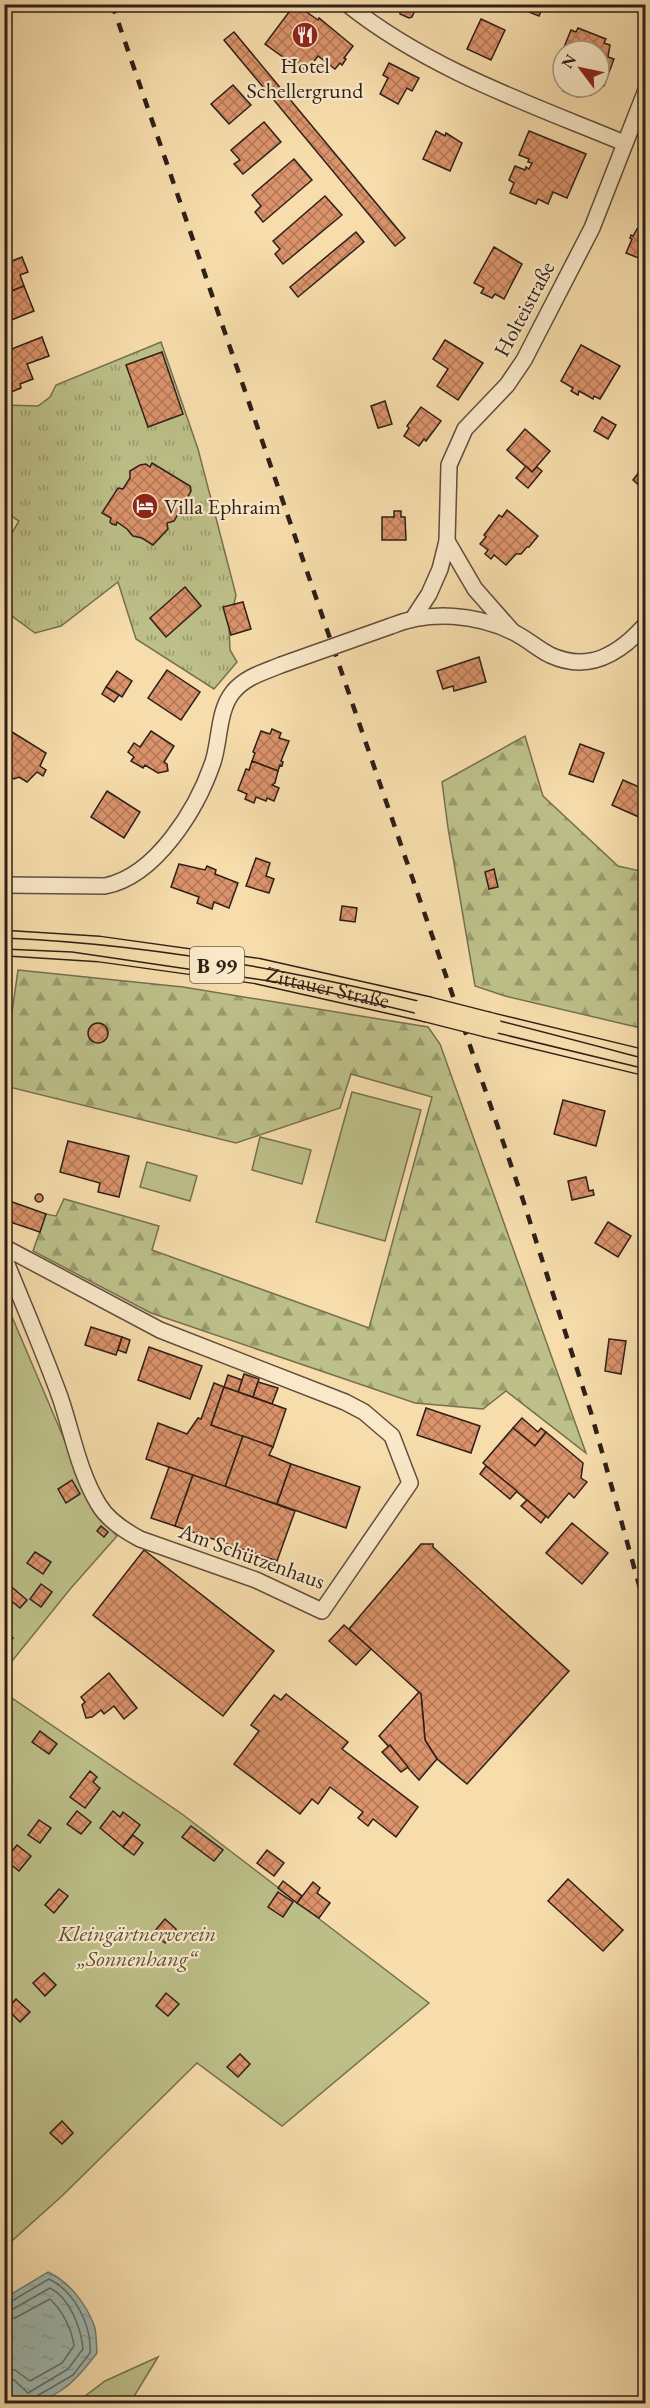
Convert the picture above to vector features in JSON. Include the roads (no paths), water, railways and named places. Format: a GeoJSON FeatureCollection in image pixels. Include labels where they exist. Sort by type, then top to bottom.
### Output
{"type":"FeatureCollection","features":[{"type":"Feature","properties":{"kind":"main road","name":"Zittauer Straße"},"geometry":{"type":"LineString","coordinates":[[4,943],[99,949],[256,971],[426,1008],[645,1063]]}},
{"type":"Feature","properties":{"kind":"street"},"geometry":{"type":"LineString","coordinates":[[355,8],[412,50],[513,97],[624,143]]}},
{"type":"Feature","properties":{"kind":"street","name":"Holteistraße"},"geometry":{"type":"LineString","coordinates":[[414,617],[429,594],[440,569],[447,542],[449,465],[465,429],[507,385],[524,360],[592,228],[645,90]]}},
{"type":"Feature","properties":{"kind":"street"},"geometry":{"type":"LineString","coordinates":[[447,542],[475,590],[514,633]]}},
{"type":"Feature","properties":{"kind":"street"},"geometry":{"type":"LineString","coordinates":[[4,885],[105,886],[119,883],[140,872],[166,845],[195,802],[213,762],[226,705],[233,692],[250,677],[414,617],[474,619],[514,633],[562,660],[587,662],[605,658],[619,651],[645,624]]}},
{"type":"Feature","properties":{"kind":"street","name":"Am Schützenhaus"},"geometry":{"type":"LineString","coordinates":[[4,1247],[160,1330],[345,1402],[364,1412],[392,1436],[410,1483],[322,1611],[256,1580],[140,1539],[124,1530],[106,1515],[88,1484],[60,1398],[4,1257]]}},
{"type":"Feature","properties":{"kind":"water"},"geometry":{"type":"Polygon","coordinates":[[[48,2272],[63,2281],[86,2308],[95,2328],[97,2353],[81,2373],[63,2389],[42,2400],[16,2403],[5,2388],[5,2298],[48,2272]]]}},
{"type":"Feature","properties":{"kind":"tram line"},"geometry":{"type":"LineString","coordinates":[[4,938],[87,943],[249,965],[408,998],[646,1059]]}},
{"type":"Feature","properties":{"kind":"tram line"},"geometry":{"type":"LineString","coordinates":[[4,949],[72,952],[303,986],[646,1069]]}},
{"type":"Feature","properties":{"kind":"railway"},"geometry":{"type":"LineString","coordinates":[[112,4],[523,1200],[592,1416],[646,1610]]}},
{"type":"Feature","properties":{"kind":"place","name":"Hotel Schellergrund"},"geometry":{"type":"Point","coordinates":[305,35]}},
{"type":"Feature","properties":{"kind":"place","name":"Villa Ephraim"},"geometry":{"type":"Point","coordinates":[145,506]}},
{"type":"Feature","properties":{"kind":"park label","name":"Kleingärtnerverein „Sonnenhang“"},"geometry":{"type":"Point","coordinates":[137,1946]}}]}
